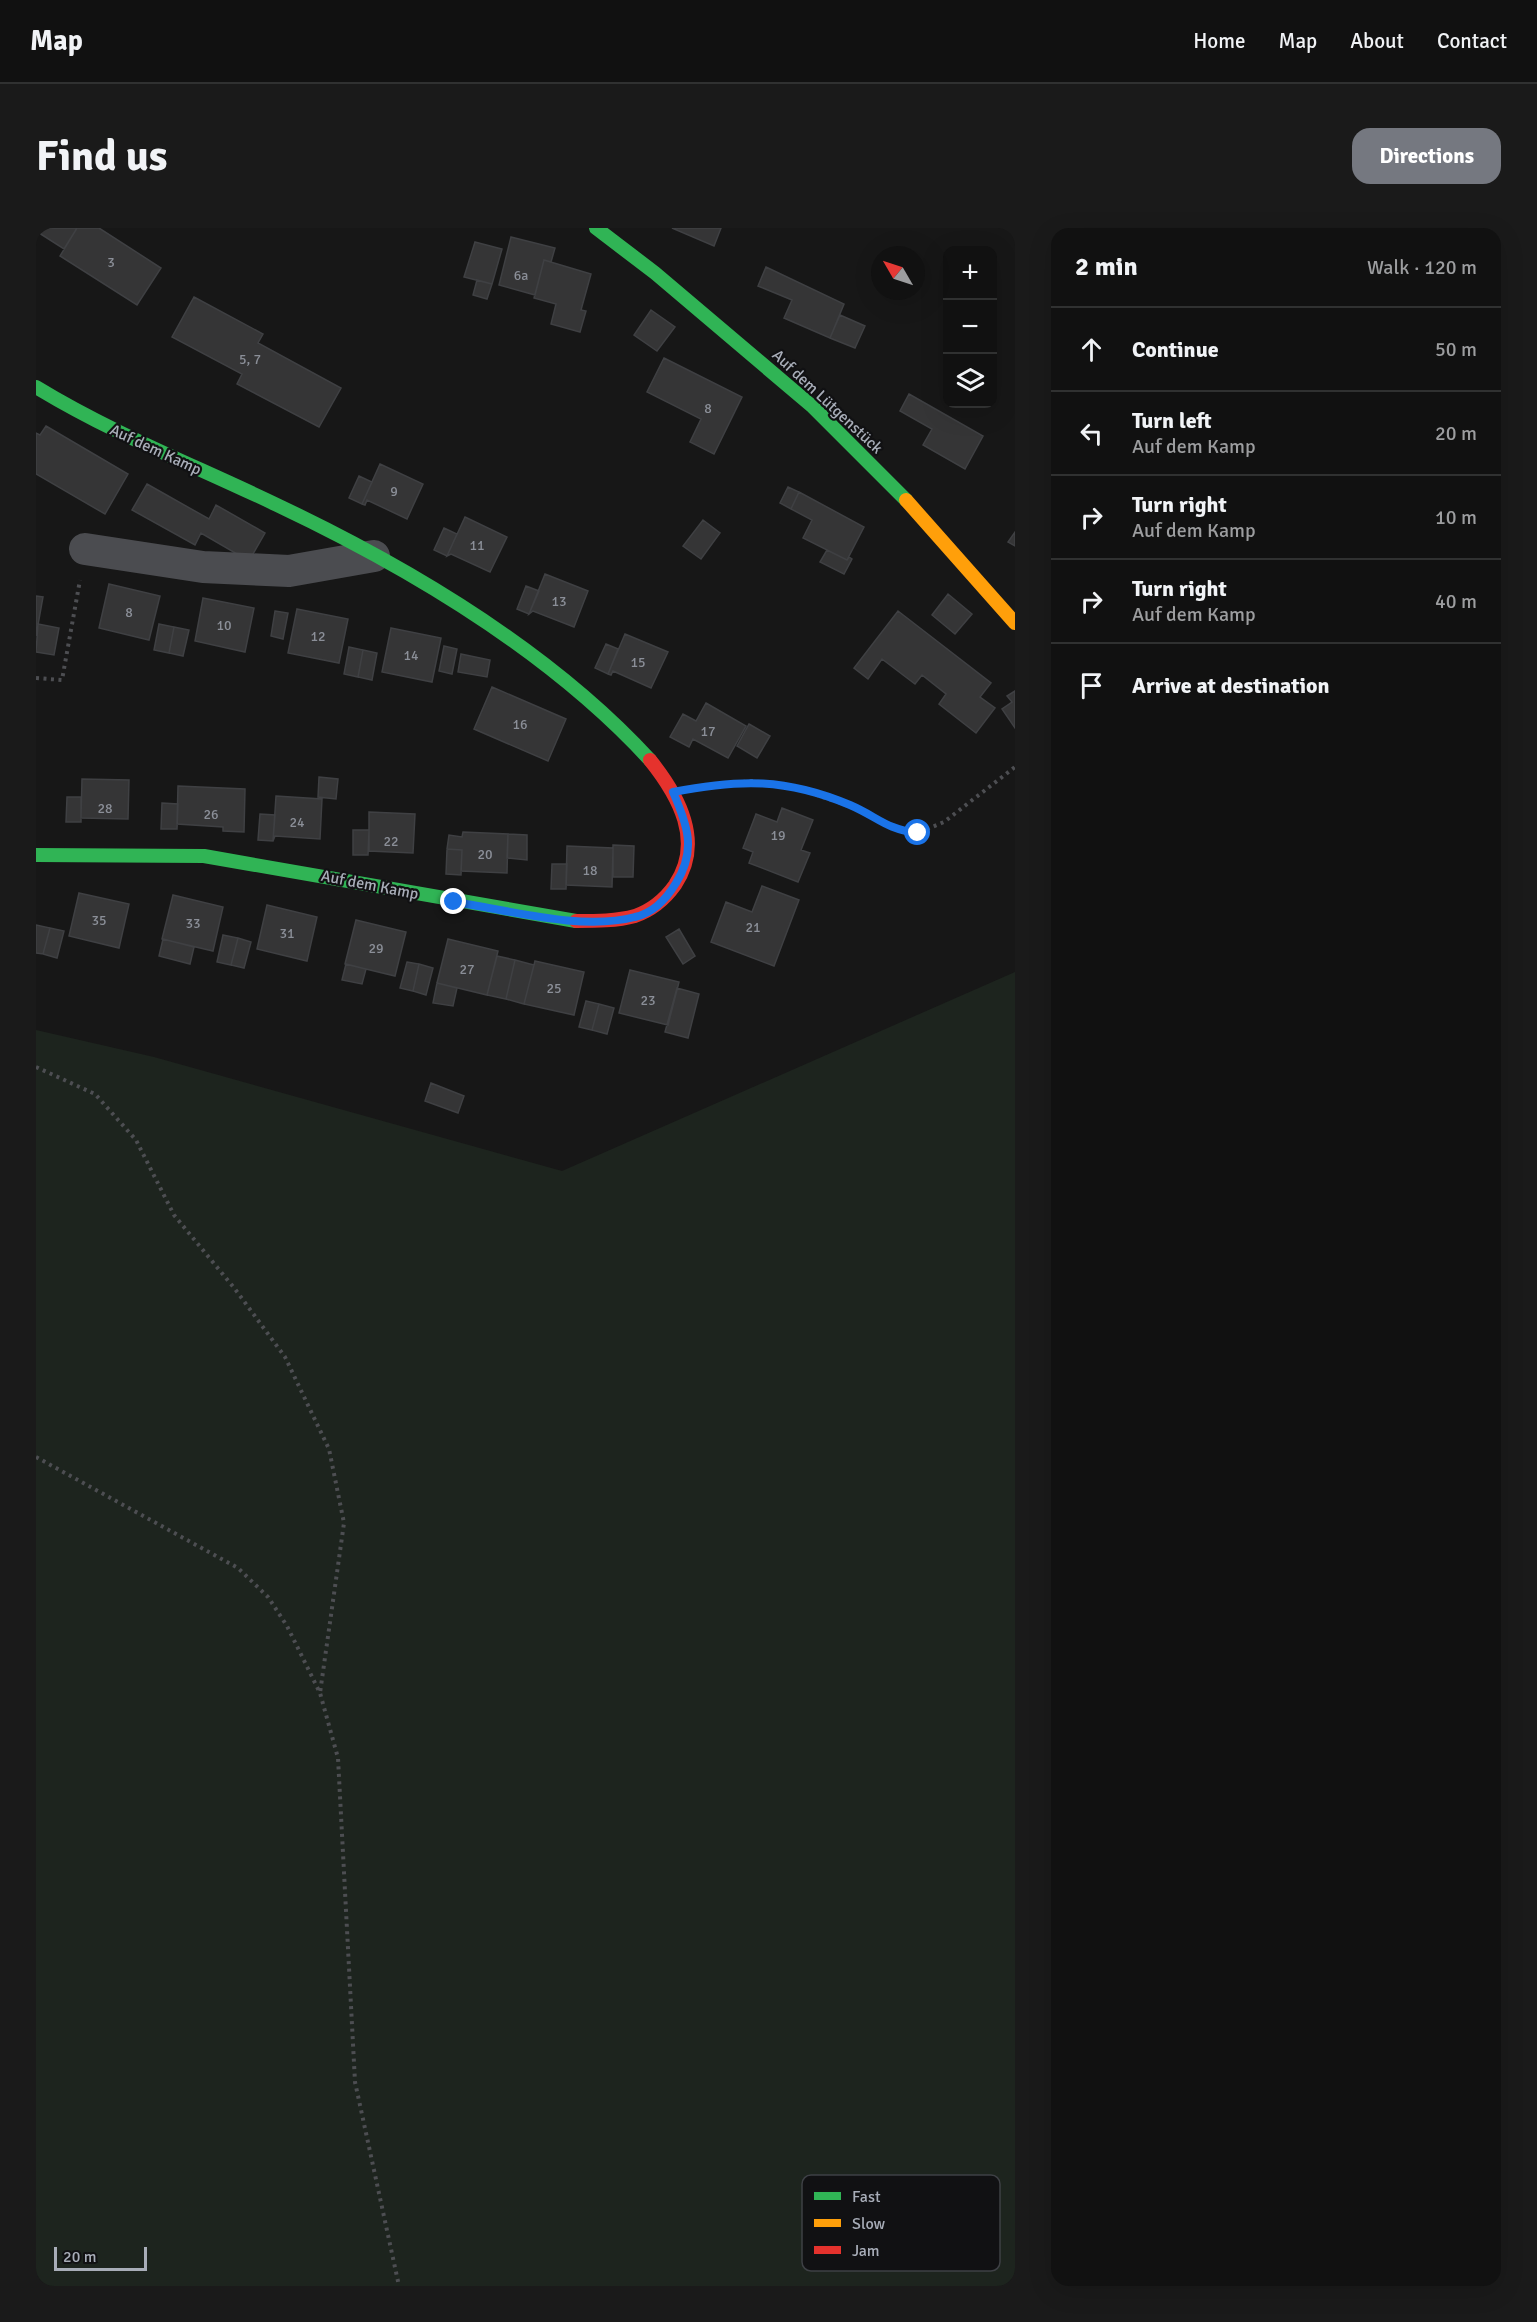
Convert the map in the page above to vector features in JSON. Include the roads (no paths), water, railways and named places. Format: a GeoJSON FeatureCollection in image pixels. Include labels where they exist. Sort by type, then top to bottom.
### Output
{"type":"FeatureCollection","features":[{"type":"Feature","properties":{"kind":"street","name":"Auf dem Lütgenstück"},"geometry":{"type":"LineString","coordinates":[[596,228],[664,280],[813,406],[918,512],[1015,623]]}},
{"type":"Feature","properties":{"kind":"street","name":"Auf dem Kamp"},"geometry":{"type":"LineString","coordinates":[[36,387],[103,424],[278,505],[458,602],[557,676],[626,734],[651,761],[673,792],[688,826],[687,851],[682,873],[670,893],[653,909],[636,917],[611,921],[576,921],[204,855],[36,855]]}},
{"type":"Feature","properties":{"kind":"street"},"geometry":{"type":"LineString","coordinates":[[85,549],[203,567],[289,571],[374,556]]}}]}
